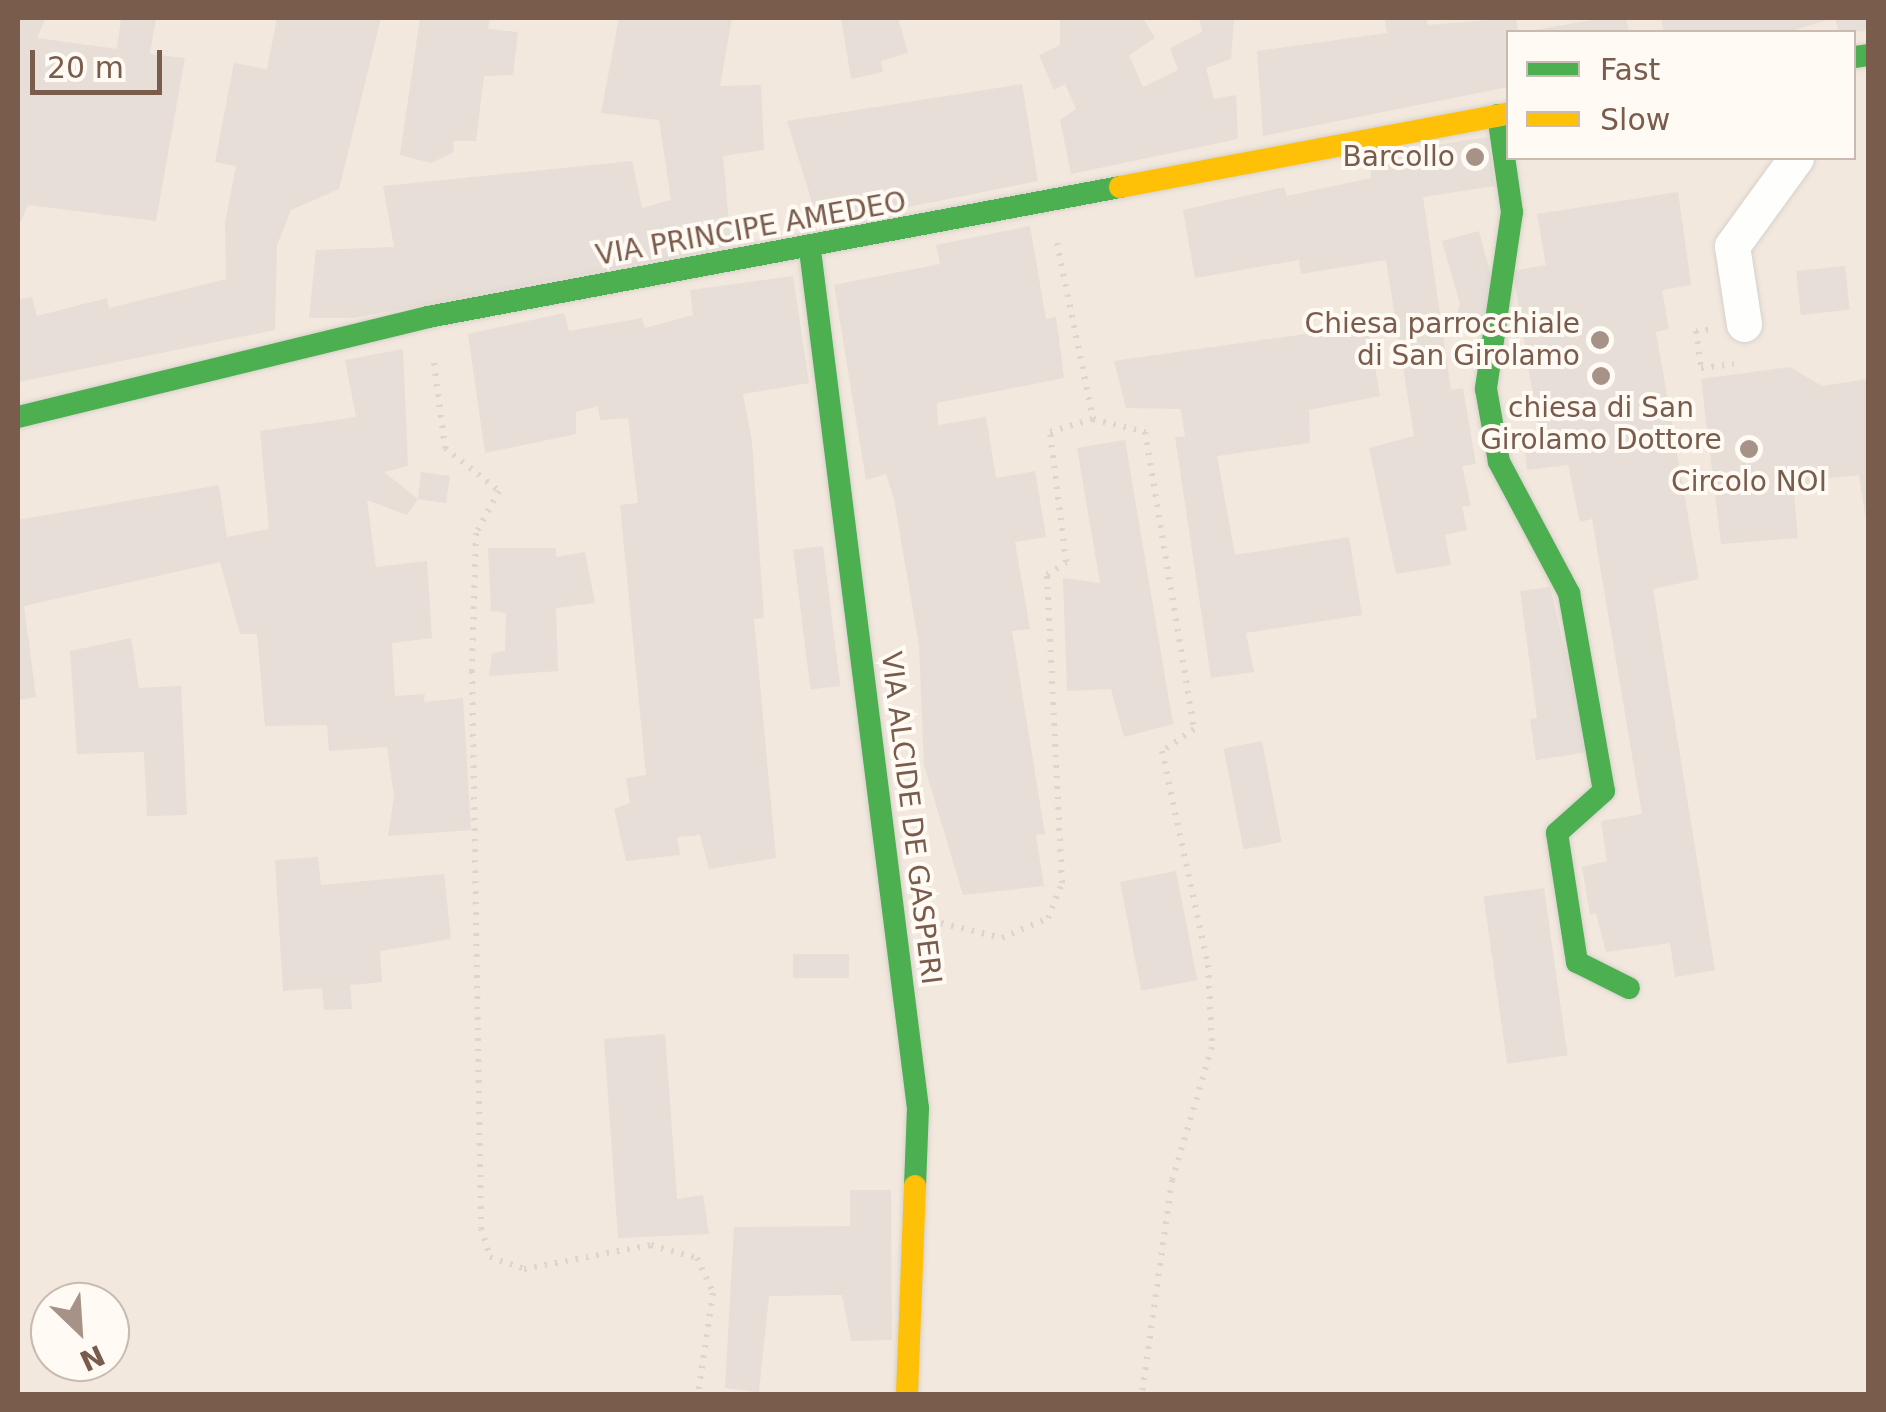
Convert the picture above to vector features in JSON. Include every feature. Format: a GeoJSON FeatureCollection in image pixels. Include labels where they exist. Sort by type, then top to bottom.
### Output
{"type":"FeatureCollection","features":[{"type":"Feature","properties":{"kind":"street","name":"VIA PRINCIPE AMEDEO"},"geometry":{"type":"LineString","coordinates":[[18,417],[428,317],[810,250],[1304,148],[1503,115],[1506,147]]}},
{"type":"Feature","properties":{"kind":"street","name":"VIA PRINCIPE AMEDEO"},"geometry":{"type":"LineString","coordinates":[[1507,160],[1512,212],[1486,389],[1499,462],[1569,593],[1604,791],[1557,834],[1577,962],[1629,988]]}},
{"type":"Feature","properties":{"kind":"street"},"geometry":{"type":"LineString","coordinates":[[1744,324],[1732,246],[1795,160]]}},
{"type":"Feature","properties":{"kind":"street","name":"VIA ALCIDE DE GASPERI"},"geometry":{"type":"LineString","coordinates":[[810,250],[918,1108],[907,1394]]}},
{"type":"Feature","properties":{"kind":"path"},"geometry":{"type":"LineString","coordinates":[[1048,202],[1094,419]]}},
{"type":"Feature","properties":{"kind":"path"},"geometry":{"type":"LineString","coordinates":[[428,317],[445,448],[499,491],[476,533],[472,671],[481,1228],[490,1258],[524,1268],[651,1245],[696,1258],[713,1293],[698,1394]]}},
{"type":"Feature","properties":{"kind":"path"},"geometry":{"type":"LineString","coordinates":[[932,916],[951,929],[1002,938],[1048,918],[1062,884],[1047,575],[1066,562],[1050,432],[1094,419],[1146,432],[1194,729],[1162,750],[1208,965],[1212,1047],[1172,1180],[1142,1394]]}},
{"type":"Feature","properties":{"kind":"shaded area"},"geometry":{"type":"Polygon","coordinates":[[[18,18],[1868,18],[1868,1394],[18,1394],[18,18]]]}},
{"type":"Feature","properties":{"kind":"building"},"geometry":{"type":"Polygon","coordinates":[[[20,18],[46,18],[37,38],[117,49],[121,18],[156,18],[150,54],[185,58],[156,221],[28,205],[18,228],[20,18]]]}},
{"type":"Feature","properties":{"kind":"building"},"geometry":{"type":"Polygon","coordinates":[[[277,18],[381,18],[339,189],[291,210],[277,245],[275,330],[18,382],[18,300],[32,297],[37,316],[107,298],[109,308],[226,279],[225,223],[236,166],[215,162],[234,63],[267,69],[277,18]]]}},
{"type":"Feature","properties":{"kind":"building"},"geometry":{"type":"Polygon","coordinates":[[[420,18],[490,18],[488,29],[518,32],[513,75],[484,76],[476,141],[453,141],[454,152],[431,163],[400,155],[420,18]]]}},
{"type":"Feature","properties":{"kind":"building"},"geometry":{"type":"Polygon","coordinates":[[[619,18],[732,18],[720,86],[761,85],[764,150],[723,156],[731,246],[354,318],[309,318],[316,250],[394,247],[383,186],[632,161],[642,208],[671,200],[659,120],[601,113],[619,18]]]}},
{"type":"Feature","properties":{"kind":"building"},"geometry":{"type":"Polygon","coordinates":[[[841,18],[898,18],[908,53],[881,61],[883,72],[851,79],[841,18]]]}},
{"type":"Feature","properties":{"kind":"building"},"geometry":{"type":"Polygon","coordinates":[[[1060,18],[1143,18],[1155,38],[1129,55],[1143,87],[1178,70],[1170,48],[1202,32],[1199,18],[1234,18],[1231,59],[1206,68],[1214,99],[1236,95],[1238,139],[1071,174],[1060,120],[1076,109],[1065,84],[1054,90],[1039,55],[1060,45],[1060,18]]]}},
{"type":"Feature","properties":{"kind":"building"},"geometry":{"type":"Polygon","coordinates":[[[1426,18],[1428,25],[1516,18],[1518,30],[1506,30],[1506,87],[1263,136],[1257,51],[1387,33],[1385,21],[1426,18]]]}},
{"type":"Feature","properties":{"kind":"building"},"geometry":{"type":"Polygon","coordinates":[[[1626,18],[1629,30],[1534,30],[1626,18]]]}},
{"type":"Feature","properties":{"kind":"building"},"geometry":{"type":"Polygon","coordinates":[[[1662,18],[1830,18],[1794,30],[1663,30],[1662,18]]]}},
{"type":"Feature","properties":{"kind":"building"},"geometry":{"type":"Polygon","coordinates":[[[1835,18],[1868,18],[1868,31],[1838,30],[1835,18]]]}},
{"type":"Feature","properties":{"kind":"building"},"geometry":{"type":"Polygon","coordinates":[[[1022,84],[1038,181],[819,225],[787,121],[1022,84]]]}},
{"type":"Feature","properties":{"kind":"building"},"geometry":{"type":"Polygon","coordinates":[[[1488,137],[1495,186],[1423,197],[1451,390],[1463,388],[1476,464],[1462,466],[1471,506],[1462,506],[1467,530],[1445,535],[1451,565],[1396,574],[1369,448],[1414,436],[1386,260],[1301,274],[1299,260],[1195,278],[1183,210],[1284,187],[1287,196],[1371,178],[1370,155],[1488,137]]]}},
{"type":"Feature","properties":{"kind":"building"},"geometry":{"type":"Polygon","coordinates":[[[1678,192],[1691,285],[1662,290],[1669,329],[1656,332],[1699,579],[1653,589],[1715,970],[1675,977],[1670,943],[1606,952],[1596,913],[1590,915],[1582,867],[1607,861],[1601,821],[1642,814],[1592,519],[1580,522],[1568,465],[1527,470],[1524,442],[1540,440],[1513,271],[1546,265],[1537,214],[1678,192]]]}},
{"type":"Feature","properties":{"kind":"building"},"geometry":{"type":"Polygon","coordinates":[[[1030,226],[1046,319],[1056,317],[1064,378],[937,403],[938,425],[986,417],[996,478],[1035,471],[1046,537],[1015,542],[1030,629],[1012,631],[1045,834],[1036,835],[1044,886],[963,895],[924,765],[919,646],[894,499],[886,474],[866,480],[834,285],[940,264],[936,245],[1030,226]]]}},
{"type":"Feature","properties":{"kind":"building"},"geometry":{"type":"Polygon","coordinates":[[[1479,231],[1496,294],[1478,326],[1454,321],[1460,304],[1442,241],[1479,231]]]}},
{"type":"Feature","properties":{"kind":"building"},"geometry":{"type":"Polygon","coordinates":[[[1845,266],[1850,310],[1801,315],[1796,271],[1845,266]]]}},
{"type":"Feature","properties":{"kind":"building"},"geometry":{"type":"Polygon","coordinates":[[[793,276],[809,383],[743,394],[752,442],[764,618],[754,619],[776,858],[709,869],[700,835],[677,837],[680,855],[626,861],[614,809],[630,803],[626,778],[646,775],[620,505],[638,503],[628,418],[600,420],[598,406],[576,412],[576,434],[485,453],[468,334],[564,313],[569,331],[642,318],[645,328],[693,315],[690,290],[793,276]]]}},
{"type":"Feature","properties":{"kind":"building"},"geometry":{"type":"Polygon","coordinates":[[[1368,325],[1380,396],[1309,410],[1310,443],[1217,456],[1235,555],[1349,537],[1362,615],[1246,633],[1254,672],[1211,678],[1175,437],[1185,437],[1181,409],[1126,408],[1114,361],[1368,325]]]}},
{"type":"Feature","properties":{"kind":"building"},"geometry":{"type":"Polygon","coordinates":[[[403,349],[408,466],[384,472],[418,499],[407,515],[367,500],[376,567],[427,561],[432,638],[392,643],[395,696],[425,694],[424,702],[463,698],[471,830],[388,836],[394,797],[387,747],[329,751],[327,725],[265,726],[257,634],[240,634],[220,562],[24,606],[36,697],[18,700],[18,520],[219,485],[227,537],[269,529],[260,431],[356,417],[345,360],[403,349]]]}},
{"type":"Feature","properties":{"kind":"building","name":"Circolo NOI"},"geometry":{"type":"Polygon","coordinates":[[[1790,367],[1822,386],[1868,379],[1868,532],[1859,475],[1822,479],[1794,493],[1798,538],[1721,544],[1701,379],[1790,367]]]}},
{"type":"Feature","properties":{"kind":"building"},"geometry":{"type":"Polygon","coordinates":[[[1125,440],[1173,724],[1124,737],[1111,689],[1067,691],[1063,578],[1100,583],[1077,448],[1125,440]]]}},
{"type":"Feature","properties":{"kind":"building"},"geometry":{"type":"Polygon","coordinates":[[[421,472],[450,476],[446,503],[418,499],[421,472]]]}},
{"type":"Feature","properties":{"kind":"building"},"geometry":{"type":"Polygon","coordinates":[[[823,546],[840,686],[810,690],[793,550],[823,546]]]}},
{"type":"Feature","properties":{"kind":"building"},"geometry":{"type":"Polygon","coordinates":[[[488,548],[556,548],[556,557],[585,552],[595,603],[556,608],[558,671],[489,676],[492,653],[505,651],[506,613],[491,611],[488,548]]]}},
{"type":"Feature","properties":{"kind":"building"},"geometry":{"type":"Polygon","coordinates":[[[1550,587],[1589,752],[1536,760],[1530,719],[1537,718],[1520,591],[1550,587]]]}},
{"type":"Feature","properties":{"kind":"building"},"geometry":{"type":"Polygon","coordinates":[[[131,638],[139,688],[181,686],[187,815],[147,816],[144,752],[77,754],[70,651],[131,638]]]}},
{"type":"Feature","properties":{"kind":"building"},"geometry":{"type":"Polygon","coordinates":[[[1262,741],[1282,842],[1243,850],[1224,748],[1262,741]]]}},
{"type":"Feature","properties":{"kind":"building"},"geometry":{"type":"Polygon","coordinates":[[[318,857],[321,885],[444,874],[451,939],[380,951],[382,982],[350,985],[352,1009],[324,1010],[322,988],[283,991],[275,860],[318,857]]]}},
{"type":"Feature","properties":{"kind":"building"},"geometry":{"type":"Polygon","coordinates":[[[1176,871],[1197,980],[1141,991],[1120,882],[1176,871]]]}},
{"type":"Feature","properties":{"kind":"building"},"geometry":{"type":"Polygon","coordinates":[[[1544,888],[1568,1055],[1507,1064],[1484,896],[1544,888]]]}},
{"type":"Feature","properties":{"kind":"building"},"geometry":{"type":"Polygon","coordinates":[[[793,954],[849,954],[849,978],[793,978],[793,954]]]}},
{"type":"Feature","properties":{"kind":"building"},"geometry":{"type":"Polygon","coordinates":[[[665,1034],[677,1199],[703,1195],[709,1234],[618,1238],[604,1039],[665,1034]]]}},
{"type":"Feature","properties":{"kind":"building"},"geometry":{"type":"Polygon","coordinates":[[[850,1190],[891,1190],[892,1340],[851,1341],[842,1295],[769,1296],[759,1391],[769,1394],[725,1388],[734,1227],[850,1226],[850,1190]]]}},
{"type":"Feature","properties":{"kind":"traffic: fast"},"geometry":{"type":"LineString","coordinates":[[1856,57],[1868,55]]}},
{"type":"Feature","properties":{"kind":"traffic: fast"},"geometry":{"type":"LineString","coordinates":[[1498,115],[1512,212],[1486,389],[1499,462],[1569,593],[1604,791],[1557,833],[1577,962],[1629,988]]}},
{"type":"Feature","properties":{"kind":"traffic: fast"},"geometry":{"type":"LineString","coordinates":[[18,417],[428,317],[1120,187]]}},
{"type":"Feature","properties":{"kind":"traffic: fast"},"geometry":{"type":"LineString","coordinates":[[810,250],[918,1108],[915,1186]]}},
{"type":"Feature","properties":{"kind":"traffic: slow"},"geometry":{"type":"LineString","coordinates":[[1120,187],[1506,114]]}},
{"type":"Feature","properties":{"kind":"traffic: slow"},"geometry":{"type":"LineString","coordinates":[[907,1394],[915,1186]]}},
{"type":"Feature","properties":{"kind":"place","name":"Barcollo"},"geometry":{"type":"Point","coordinates":[1475,157]}},
{"type":"Feature","properties":{"kind":"place","name":"Chiesa parrocchiale di San Girolamo"},"geometry":{"type":"Point","coordinates":[1600,340]}},
{"type":"Feature","properties":{"kind":"place","name":"chiesa di San Girolamo Dottore"},"geometry":{"type":"Point","coordinates":[1601,376]}},
{"type":"Feature","properties":{"kind":"place","name":"Circolo NOI"},"geometry":{"type":"Point","coordinates":[1749,449]}}]}
